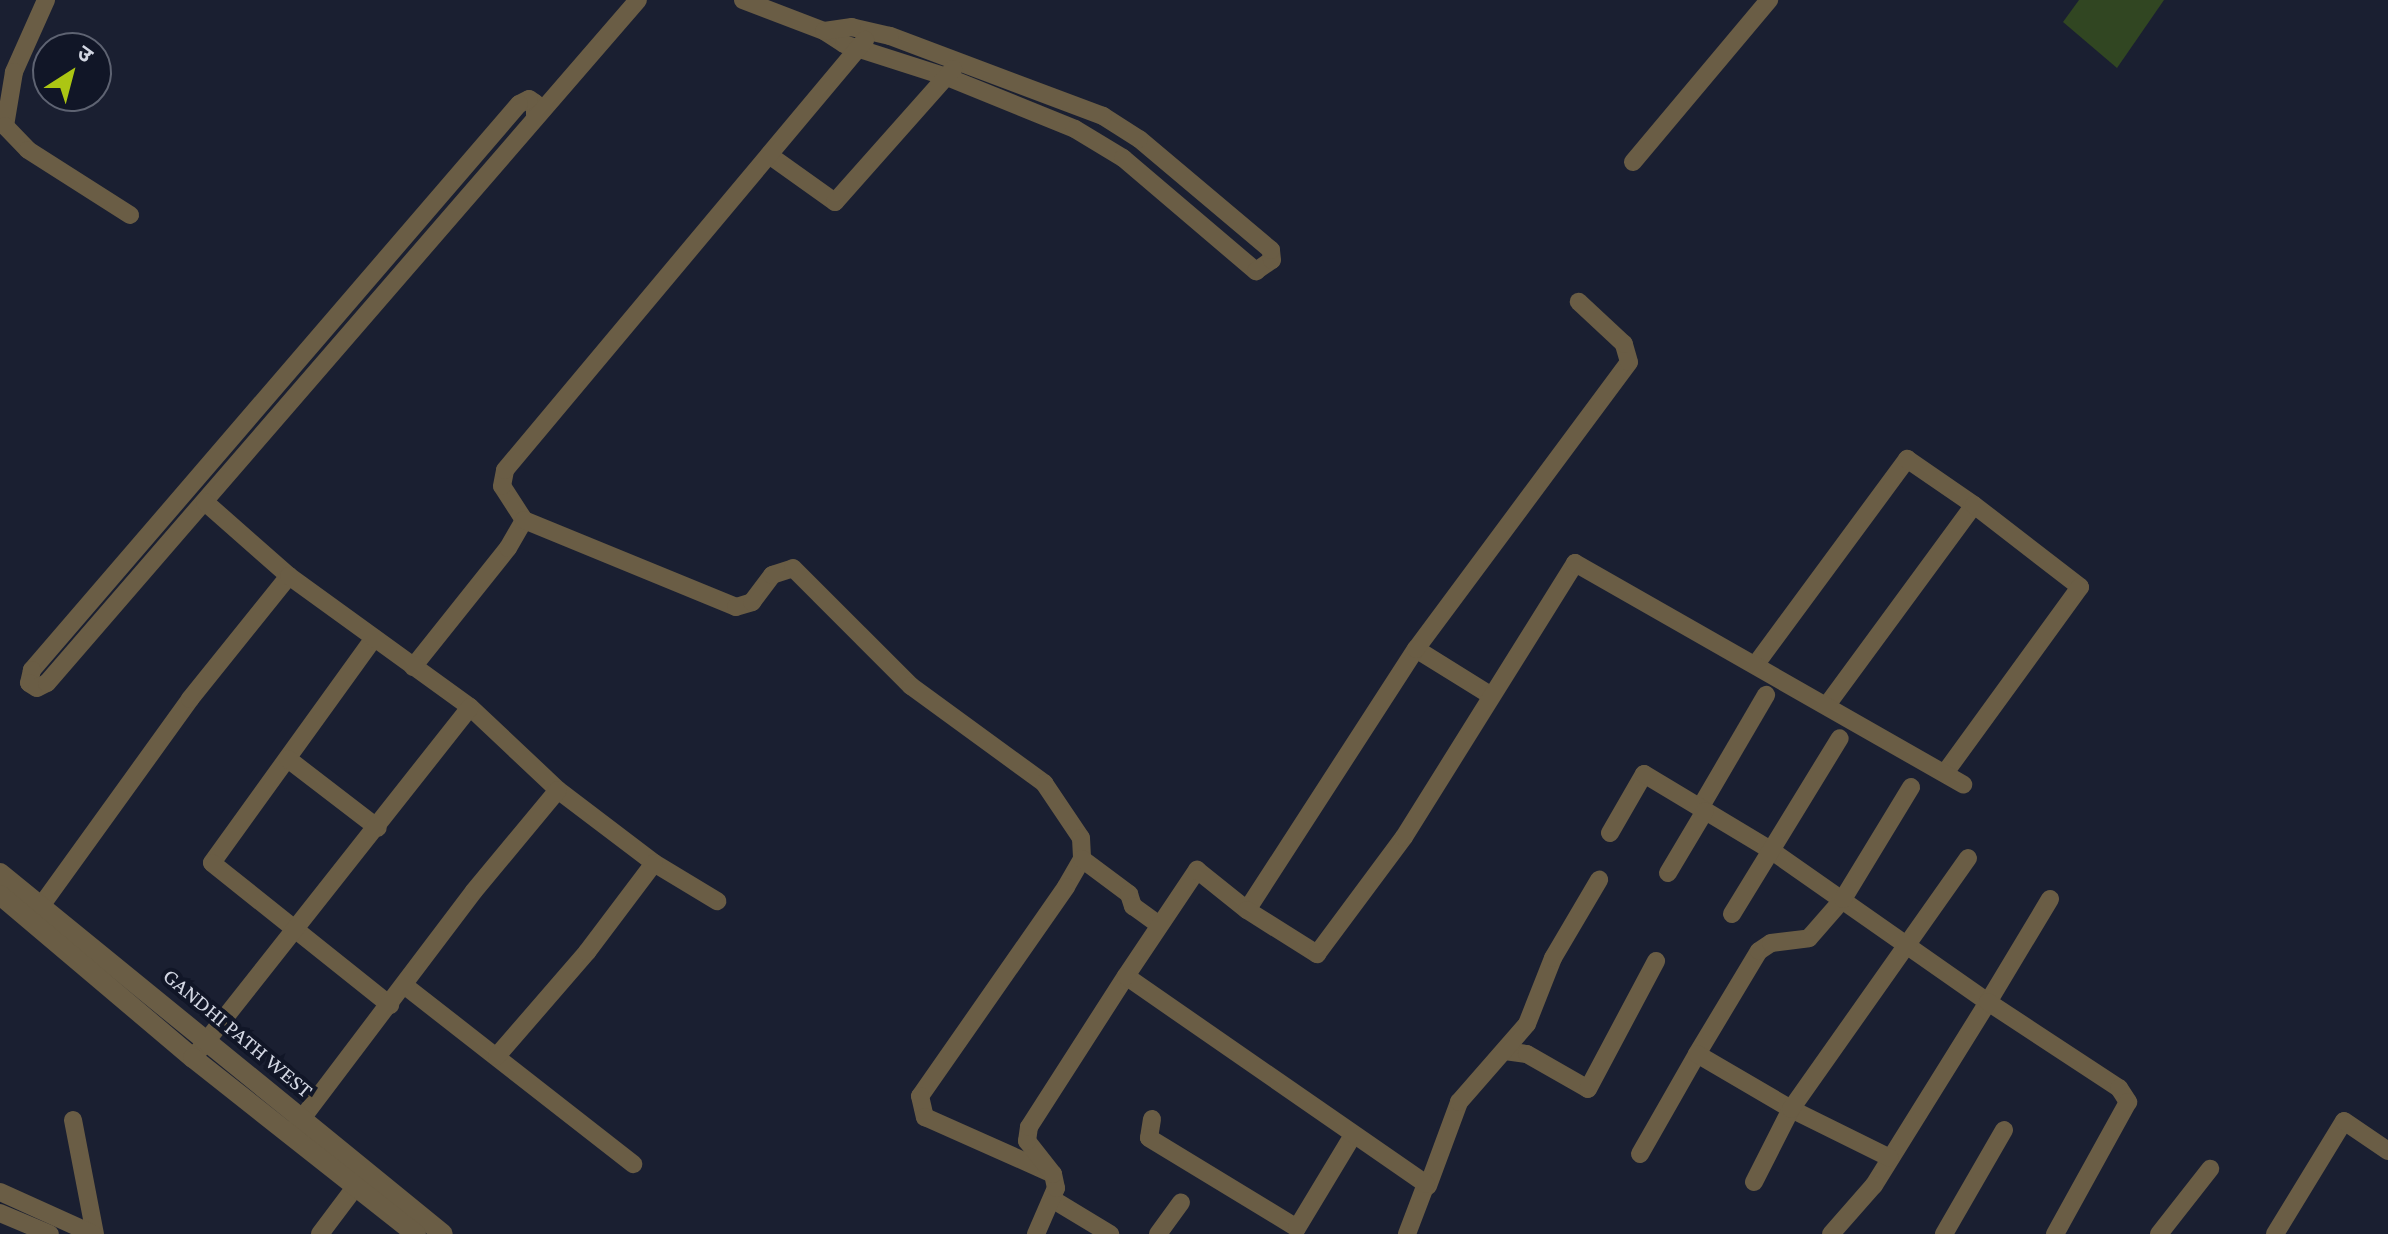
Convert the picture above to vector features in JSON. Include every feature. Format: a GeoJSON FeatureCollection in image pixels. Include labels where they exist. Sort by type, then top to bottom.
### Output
{"type":"FeatureCollection","features":[{"type":"Feature","properties":{"kind":"street"},"geometry":{"type":"LineString","coordinates":[[46,0],[14,72],[5,126],[28,150],[130,215]]}},
{"type":"Feature","properties":{"kind":"street"},"geometry":{"type":"LineString","coordinates":[[315,356],[285,408],[204,504],[47,683],[40,688],[29,683],[32,670],[270,394],[315,356],[484,162],[524,101],[535,103],[535,116],[638,0]]}},
{"type":"Feature","properties":{"kind":"street"},"geometry":{"type":"LineString","coordinates":[[743,0],[824,31],[859,49],[947,77],[1067,125],[1123,158],[1256,271],[1272,260],[1271,250],[1139,139],[1080,106],[1016,80],[871,32],[852,27],[824,31]]}},
{"type":"Feature","properties":{"kind":"street"},"geometry":{"type":"LineString","coordinates":[[1633,162],[1769,0]]}},
{"type":"Feature","properties":{"kind":"street"},"geometry":{"type":"LineString","coordinates":[[871,32],[505,470],[502,486],[524,520],[736,607],[752,602],[772,575],[793,568],[911,686],[1044,783],[1081,838],[1082,859],[920,1096],[925,1117],[1053,1174]]}},
{"type":"Feature","properties":{"kind":"street"},"geometry":{"type":"LineString","coordinates":[[769,155],[835,202],[959,60]]}},
{"type":"Feature","properties":{"kind":"street"},"geometry":{"type":"LineString","coordinates":[[1009,102],[1016,80]]}},
{"type":"Feature","properties":{"kind":"street"},"geometry":{"type":"LineString","coordinates":[[1067,125],[1080,106]]}},
{"type":"Feature","properties":{"kind":"street"},"geometry":{"type":"LineString","coordinates":[[1247,910],[1416,649],[1629,362],[1624,344],[1579,302]]}},
{"type":"Feature","properties":{"kind":"street"},"geometry":{"type":"LineString","coordinates":[[270,394],[285,408]]}},
{"type":"Feature","properties":{"kind":"street"},"geometry":{"type":"LineString","coordinates":[[1756,664],[1907,459],[1974,505],[2080,587],[1945,773]]}},
{"type":"Feature","properties":{"kind":"street"},"geometry":{"type":"LineString","coordinates":[[197,478],[204,504]]}},
{"type":"Feature","properties":{"kind":"street"},"geometry":{"type":"LineString","coordinates":[[178,500],[204,504],[289,576],[470,707],[558,790],[654,863],[717,901]]}},
{"type":"Feature","properties":{"kind":"street"},"geometry":{"type":"LineString","coordinates":[[1827,705],[1974,505]]}},
{"type":"Feature","properties":{"kind":"street"},"geometry":{"type":"LineString","coordinates":[[413,667],[508,548],[524,520]]}},
{"type":"Feature","properties":{"kind":"street"},"geometry":{"type":"LineString","coordinates":[[1036,1234],[1052,1199],[1053,1174],[1032,1151],[1029,1127],[1197,870],[1247,910],[1317,954],[1404,837],[1575,563],[1963,784]]}},
{"type":"Feature","properties":{"kind":"street"},"geometry":{"type":"LineString","coordinates":[[37,912],[190,699],[289,576]]}},
{"type":"Feature","properties":{"kind":"street"},"geometry":{"type":"LineString","coordinates":[[374,638],[212,863],[390,1005]]}},
{"type":"Feature","properties":{"kind":"street"},"geometry":{"type":"LineString","coordinates":[[1416,649],[1490,695]]}},
{"type":"Feature","properties":{"kind":"street"},"geometry":{"type":"LineString","coordinates":[[1668,873],[1766,695]]}},
{"type":"Feature","properties":{"kind":"street"},"geometry":{"type":"LineString","coordinates":[[193,1058],[378,828],[470,707]]}},
{"type":"Feature","properties":{"kind":"street"},"geometry":{"type":"LineString","coordinates":[[1732,914],[1840,738]]}},
{"type":"Feature","properties":{"kind":"street"},"geometry":{"type":"LineString","coordinates":[[288,759],[378,828]]}},
{"type":"Feature","properties":{"kind":"street"},"geometry":{"type":"LineString","coordinates":[[1610,833],[1644,774],[1772,851],[1988,1002],[2119,1088],[2128,1102],[2055,1234]]}},
{"type":"Feature","properties":{"kind":"street"},"geometry":{"type":"LineString","coordinates":[[1640,1154],[1759,951],[1771,943],[1809,938],[1843,899],[1911,787]]}},
{"type":"Feature","properties":{"kind":"street"},"geometry":{"type":"LineString","coordinates":[[297,1126],[558,790]]}},
{"type":"Feature","properties":{"kind":"street"},"geometry":{"type":"LineString","coordinates":[[1754,1182],[1791,1109],[1968,858]]}},
{"type":"Feature","properties":{"kind":"street"},"geometry":{"type":"LineString","coordinates":[[1082,859],[1129,894],[1133,906],[1159,925]]}},
{"type":"Feature","properties":{"kind":"street"},"geometry":{"type":"LineString","coordinates":[[497,1056],[587,952],[654,863]]}},
{"type":"Feature","properties":{"kind":"street","name":"GANDHI PATH WEST"},"geometry":{"type":"LineString","coordinates":[[0,873],[37,912],[210,1039],[297,1126],[443,1234]]}},
{"type":"Feature","properties":{"kind":"street"},"geometry":{"type":"LineString","coordinates":[[1407,1234],[1459,1102],[1527,1024],[1553,958],[1599,880]]}},
{"type":"Feature","properties":{"kind":"street"},"geometry":{"type":"LineString","coordinates":[[0,895],[37,912],[193,1058],[297,1126],[356,1186],[416,1234]]}},
{"type":"Feature","properties":{"kind":"street"},"geometry":{"type":"LineString","coordinates":[[1831,1234],[1874,1185],[2050,899]]}},
{"type":"Feature","properties":{"kind":"street"},"geometry":{"type":"LineString","coordinates":[[1505,1051],[1527,1054],[1588,1089],[1656,961]]}},
{"type":"Feature","properties":{"kind":"street"},"geometry":{"type":"LineString","coordinates":[[1126,976],[1210,1030],[1352,1137],[1428,1186]]}},
{"type":"Feature","properties":{"kind":"street"},"geometry":{"type":"LineString","coordinates":[[404,985],[633,1164]]}},
{"type":"Feature","properties":{"kind":"street"},"geometry":{"type":"LineString","coordinates":[[1697,1054],[1791,1109],[1890,1158]]}},
{"type":"Feature","properties":{"kind":"street"},"geometry":{"type":"LineString","coordinates":[[1152,1119],[1149,1138],[1296,1231],[1352,1137]]}},
{"type":"Feature","properties":{"kind":"street"},"geometry":{"type":"LineString","coordinates":[[73,1120],[94,1234]]}},
{"type":"Feature","properties":{"kind":"street"},"geometry":{"type":"LineString","coordinates":[[2275,1234],[2344,1121],[2388,1151]]}},
{"type":"Feature","properties":{"kind":"street"},"geometry":{"type":"LineString","coordinates":[[1944,1234],[2004,1130]]}},
{"type":"Feature","properties":{"kind":"street"},"geometry":{"type":"LineString","coordinates":[[2159,1234],[2210,1169]]}},
{"type":"Feature","properties":{"kind":"street"},"geometry":{"type":"LineString","coordinates":[[320,1234],[356,1186]]}},
{"type":"Feature","properties":{"kind":"street"},"geometry":{"type":"LineString","coordinates":[[0,1192],[94,1234]]}},
{"type":"Feature","properties":{"kind":"street"},"geometry":{"type":"LineString","coordinates":[[1052,1199],[1110,1234]]}},
{"type":"Feature","properties":{"kind":"street"},"geometry":{"type":"LineString","coordinates":[[1158,1234],[1181,1202]]}},
{"type":"Feature","properties":{"kind":"street"},"geometry":{"type":"LineString","coordinates":[[0,1213],[50,1234]]}},
{"type":"Feature","properties":{"kind":"green space"},"geometry":{"type":"Polygon","coordinates":[[[2079,0],[2164,0],[2117,68],[2063,22],[2079,0]]]}}]}
